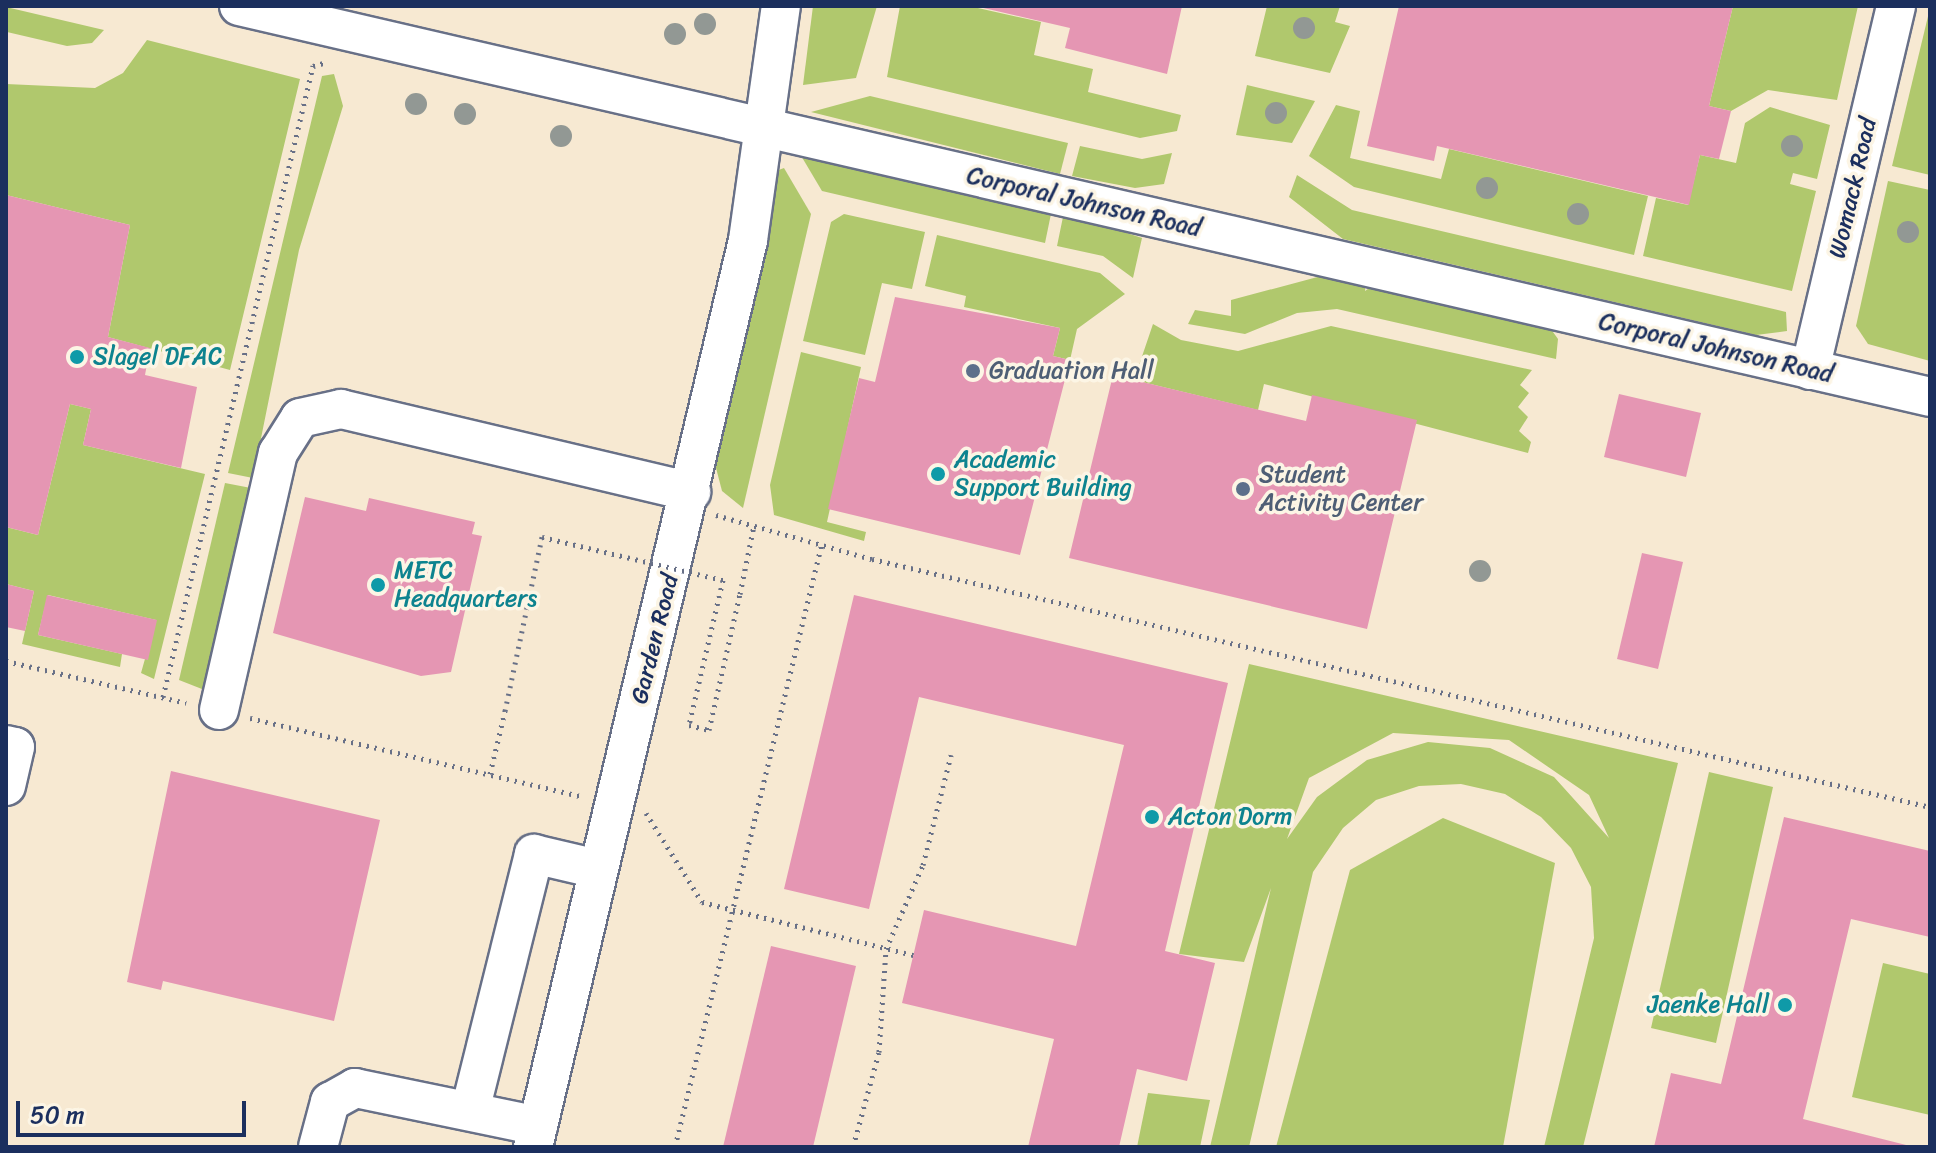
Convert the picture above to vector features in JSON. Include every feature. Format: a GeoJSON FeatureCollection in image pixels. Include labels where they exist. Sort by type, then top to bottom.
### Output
{"type":"FeatureCollection","features":[{"type":"Feature","properties":{"kind":"street","name":"Corporal Johnson Road"},"geometry":{"type":"LineString","coordinates":[[239,6],[371,21],[762,127],[1930,397]]}},
{"type":"Feature","properties":{"kind":"street","name":"Garden Road"},"geometry":{"type":"LineString","coordinates":[[535,1137],[689,500],[748,240],[781,6]]}},
{"type":"Feature","properties":{"kind":"street","name":"Womack Road"},"geometry":{"type":"LineString","coordinates":[[1810,370],[1896,6]]}},
{"type":"Feature","properties":{"kind":"street"},"geometry":{"type":"LineString","coordinates":[[219,710],[278,453],[300,418],[341,409],[689,500]]}},
{"type":"Feature","properties":{"kind":"street"},"geometry":{"type":"LineString","coordinates":[[6,745],[15,747],[6,786]]}},
{"type":"Feature","properties":{"kind":"street"},"geometry":{"type":"LineString","coordinates":[[470,1111],[534,854],[598,869]]}},
{"type":"Feature","properties":{"kind":"street"},"geometry":{"type":"LineString","coordinates":[[318,1147],[330,1102],[355,1088],[470,1111],[535,1137]]}},
{"type":"Feature","properties":{"kind":"path"},"geometry":{"type":"LineString","coordinates":[[163,697],[313,66],[327,62]]}},
{"type":"Feature","properties":{"kind":"path"},"geometry":{"type":"LineString","coordinates":[[689,500],[754,525],[822,543],[1930,807]]}},
{"type":"Feature","properties":{"kind":"path"},"geometry":{"type":"LineString","coordinates":[[490,774],[542,537],[723,580],[689,725],[709,730],[754,525]]}},
{"type":"Feature","properties":{"kind":"path"},"geometry":{"type":"LineString","coordinates":[[675,1147],[822,543]]}},
{"type":"Feature","properties":{"kind":"path"},"geometry":{"type":"LineString","coordinates":[[6,661],[580,796]]}},
{"type":"Feature","properties":{"kind":"path"},"geometry":{"type":"LineString","coordinates":[[853,1147],[879,1052],[886,949],[923,865],[951,755]]}},
{"type":"Feature","properties":{"kind":"path"},"geometry":{"type":"LineString","coordinates":[[644,811],[702,902],[730,913],[913,955]]}},
{"type":"Feature","properties":{"kind":"green space"},"geometry":{"type":"Polygon","coordinates":[[[813,6],[877,6],[856,78],[803,85],[813,6]]]}},
{"type":"Feature","properties":{"kind":"green space"},"geometry":{"type":"Polygon","coordinates":[[[900,6],[969,6],[1041,22],[1034,55],[1093,69],[1088,92],[1181,115],[1177,131],[1140,138],[887,77],[900,6]]]}},
{"type":"Feature","properties":{"kind":"green space"},"geometry":{"type":"Polygon","coordinates":[[[1267,6],[1340,6],[1335,22],[1350,26],[1330,73],[1255,56],[1267,6]]]}},
{"type":"Feature","properties":{"kind":"green space"},"geometry":{"type":"Polygon","coordinates":[[[1733,6],[1858,6],[1837,100],[1768,90],[1731,111],[1709,106],[1733,6]]]}},
{"type":"Feature","properties":{"kind":"green space"},"geometry":{"type":"Polygon","coordinates":[[[6,7],[104,30],[92,43],[67,46],[7,32],[6,7]]]}},
{"type":"Feature","properties":{"kind":"green space"},"geometry":{"type":"Polygon","coordinates":[[[1930,8],[1930,175],[1892,166],[1930,8]]]}},
{"type":"Feature","properties":{"kind":"green space"},"geometry":{"type":"Polygon","coordinates":[[[147,40],[300,79],[230,370],[108,337],[130,225],[6,195],[6,84],[95,88],[123,73],[147,40]]]}},
{"type":"Feature","properties":{"kind":"green space"},"geometry":{"type":"Polygon","coordinates":[[[334,74],[343,106],[299,250],[253,478],[228,473],[322,76],[334,74]]]}},
{"type":"Feature","properties":{"kind":"green space"},"geometry":{"type":"Polygon","coordinates":[[[1247,85],[1315,101],[1292,143],[1236,135],[1247,85]]]}},
{"type":"Feature","properties":{"kind":"green space"},"geometry":{"type":"Polygon","coordinates":[[[870,96],[1068,143],[1060,174],[811,112],[870,96]]]}},
{"type":"Feature","properties":{"kind":"green space"},"geometry":{"type":"Polygon","coordinates":[[[1336,105],[1360,111],[1350,158],[1441,179],[1449,149],[1648,196],[1634,255],[1354,187],[1309,156],[1336,105]]]}},
{"type":"Feature","properties":{"kind":"green space"},"geometry":{"type":"Polygon","coordinates":[[[1770,107],[1830,125],[1817,179],[1793,173],[1790,184],[1816,191],[1792,291],[1643,256],[1656,198],[1688,205],[1700,155],[1736,163],[1745,123],[1770,107]]]}},
{"type":"Feature","properties":{"kind":"green space"},"geometry":{"type":"Polygon","coordinates":[[[1080,146],[1142,159],[1172,153],[1164,184],[1135,188],[1072,176],[1080,146]]]}},
{"type":"Feature","properties":{"kind":"green space"},"geometry":{"type":"Polygon","coordinates":[[[800,154],[1052,209],[1045,243],[822,191],[800,154]]]}},
{"type":"Feature","properties":{"kind":"green space"},"geometry":{"type":"Polygon","coordinates":[[[784,168],[811,214],[743,508],[722,491],[715,464],[776,171],[784,168]]]}},
{"type":"Feature","properties":{"kind":"green space"},"geometry":{"type":"Polygon","coordinates":[[[1297,175],[1352,210],[1786,312],[1787,331],[1756,335],[1343,239],[1289,197],[1297,175]]]}},
{"type":"Feature","properties":{"kind":"green space"},"geometry":{"type":"Polygon","coordinates":[[[1888,181],[1930,190],[1930,361],[1868,344],[1856,326],[1888,181]]]}},
{"type":"Feature","properties":{"kind":"green space"},"geometry":{"type":"Polygon","coordinates":[[[1064,212],[1142,238],[1133,278],[1103,256],[1057,246],[1064,212]]]}},
{"type":"Feature","properties":{"kind":"green space"},"geometry":{"type":"Polygon","coordinates":[[[844,214],[925,232],[912,289],[882,283],[865,355],[803,341],[831,222],[844,214]]]}},
{"type":"Feature","properties":{"kind":"green space"},"geometry":{"type":"Polygon","coordinates":[[[937,235],[1100,273],[1125,294],[1077,329],[1070,360],[1053,356],[1060,328],[964,307],[966,296],[925,286],[937,235]]]}},
{"type":"Feature","properties":{"kind":"green space"},"geometry":{"type":"Polygon","coordinates":[[[1325,275],[1366,282],[1365,291],[1375,284],[1548,325],[1558,339],[1556,359],[1337,309],[1297,313],[1245,334],[1188,324],[1195,310],[1231,316],[1231,300],[1325,275]]]}},
{"type":"Feature","properties":{"kind":"green space"},"geometry":{"type":"Polygon","coordinates":[[[1153,324],[1181,340],[1238,351],[1331,326],[1532,370],[1520,385],[1529,393],[1518,407],[1528,417],[1519,431],[1531,442],[1528,453],[1264,384],[1258,410],[1134,380],[1153,324]]]}},
{"type":"Feature","properties":{"kind":"green space"},"geometry":{"type":"Polygon","coordinates":[[[801,352],[861,367],[827,522],[866,532],[864,541],[774,515],[770,485],[801,352]]]}},
{"type":"Feature","properties":{"kind":"green space"},"geometry":{"type":"Polygon","coordinates":[[[70,404],[91,409],[83,445],[205,474],[154,679],[141,673],[156,620],[48,595],[38,635],[122,654],[120,667],[22,644],[34,591],[6,584],[6,527],[38,535],[70,404]]]}},
{"type":"Feature","properties":{"kind":"green space"},"geometry":{"type":"Polygon","coordinates":[[[225,483],[251,488],[207,691],[179,680],[225,483]]]}},
{"type":"Feature","properties":{"kind":"green space"},"geometry":{"type":"Polygon","coordinates":[[[1249,664],[1678,763],[1583,1147],[1544,1147],[1594,938],[1591,887],[1571,848],[1541,817],[1505,794],[1461,784],[1419,786],[1376,800],[1343,828],[1313,872],[1249,1147],[1210,1147],[1271,888],[1244,962],[1179,954],[1249,664]],[[1393,733],[1309,778],[1287,839],[1317,797],[1367,760],[1428,742],[1490,748],[1554,777],[1609,838],[1589,795],[1509,740],[1393,733]]]}},
{"type":"Feature","properties":{"kind":"green space"},"geometry":{"type":"Polygon","coordinates":[[[1709,772],[1773,787],[1716,1043],[1651,1028],[1709,772]]]}},
{"type":"Feature","properties":{"kind":"green space"},"geometry":{"type":"Polygon","coordinates":[[[1443,818],[1555,863],[1503,1147],[1276,1147],[1350,870],[1443,818]]]}},
{"type":"Feature","properties":{"kind":"green space"},"geometry":{"type":"Polygon","coordinates":[[[1883,963],[1930,974],[1930,1115],[1852,1097],[1883,963]]]}},
{"type":"Feature","properties":{"kind":"green space"},"geometry":{"type":"Polygon","coordinates":[[[1148,1093],[1210,1100],[1200,1147],[1137,1147],[1148,1093]]]}},
{"type":"Feature","properties":{"kind":"building"},"geometry":{"type":"Polygon","coordinates":[[[975,6],[1182,6],[1167,74],[1065,48],[1070,28],[975,6]]]}},
{"type":"Feature","properties":{"kind":"building"},"geometry":{"type":"Polygon","coordinates":[[[1399,6],[1733,6],[1709,106],[1731,111],[1719,159],[1700,155],[1689,205],[1437,146],[1434,161],[1367,146],[1399,6]]]}},
{"type":"Feature","properties":{"kind":"building","name":"Slagel DFAC"},"geometry":{"type":"Polygon","coordinates":[[[6,195],[130,225],[108,337],[150,348],[145,375],[197,387],[181,468],[83,445],[91,409],[70,404],[38,535],[6,527],[6,195]]]}},
{"type":"Feature","properties":{"kind":"building","name":"Academic Support Building"},"geometry":{"type":"Polygon","coordinates":[[[895,297],[1060,328],[1053,356],[1070,360],[1020,555],[828,509],[859,378],[875,382],[895,297]]]}},
{"type":"Feature","properties":{"kind":"building","name":"Student Activity Center"},"geometry":{"type":"Polygon","coordinates":[[[1113,375],[1306,421],[1312,395],[1417,420],[1367,629],[1069,558],[1113,375]]]}},
{"type":"Feature","properties":{"kind":"building"},"geometry":{"type":"Polygon","coordinates":[[[1619,394],[1701,413],[1686,477],[1604,457],[1619,394]]]}},
{"type":"Feature","properties":{"kind":"building","name":"METC Headquarters"},"geometry":{"type":"Polygon","coordinates":[[[305,497],[366,511],[369,498],[475,522],[472,534],[482,536],[451,672],[421,676],[273,633],[305,497]]]}},
{"type":"Feature","properties":{"kind":"building"},"geometry":{"type":"Polygon","coordinates":[[[1642,553],[1683,562],[1658,669],[1617,659],[1642,553]]]}},
{"type":"Feature","properties":{"kind":"building"},"geometry":{"type":"Polygon","coordinates":[[[6,584],[34,591],[25,631],[6,627],[6,584]]]}},
{"type":"Feature","properties":{"kind":"building"},"geometry":{"type":"Polygon","coordinates":[[[47,595],[157,620],[148,660],[38,635],[47,595]]]}},
{"type":"Feature","properties":{"kind":"building","name":"Acton Dorm"},"geometry":{"type":"Polygon","coordinates":[[[854,595],[1228,683],[1165,951],[1215,963],[1187,1081],[1137,1069],[1119,1147],[1028,1147],[1054,1039],[902,1003],[924,910],[1076,946],[1124,745],[919,697],[869,909],[784,889],[854,595]]]}},
{"type":"Feature","properties":{"kind":"building"},"geometry":{"type":"Polygon","coordinates":[[[171,771],[380,820],[334,1021],[163,981],[161,990],[127,982],[171,771]]]}},
{"type":"Feature","properties":{"kind":"building","name":"Jaenke Hall"},"geometry":{"type":"Polygon","coordinates":[[[1784,817],[1930,851],[1930,937],[1851,919],[1803,1119],[1914,1147],[1654,1147],[1671,1073],[1721,1084],[1784,817]]]}},
{"type":"Feature","properties":{"kind":"building"},"geometry":{"type":"Polygon","coordinates":[[[771,946],[856,966],[813,1147],[723,1147],[771,946]]]}},
{"type":"Feature","properties":{"kind":"place","name":"Slagel DFAC"},"geometry":{"type":"Point","coordinates":[77,357]}},
{"type":"Feature","properties":{"kind":"place","name":"Graduation Hall"},"geometry":{"type":"Point","coordinates":[973,371]}},
{"type":"Feature","properties":{"kind":"place","name":"Academic Support Building"},"geometry":{"type":"Point","coordinates":[938,474]}},
{"type":"Feature","properties":{"kind":"place","name":"Student Activity Center"},"geometry":{"type":"Point","coordinates":[1243,489]}},
{"type":"Feature","properties":{"kind":"place","name":"METC Headquarters"},"geometry":{"type":"Point","coordinates":[378,585]}},
{"type":"Feature","properties":{"kind":"place","name":"Acton Dorm"},"geometry":{"type":"Point","coordinates":[1152,817]}},
{"type":"Feature","properties":{"kind":"place","name":"Jaenke Hall"},"geometry":{"type":"Point","coordinates":[1785,1005]}}]}
